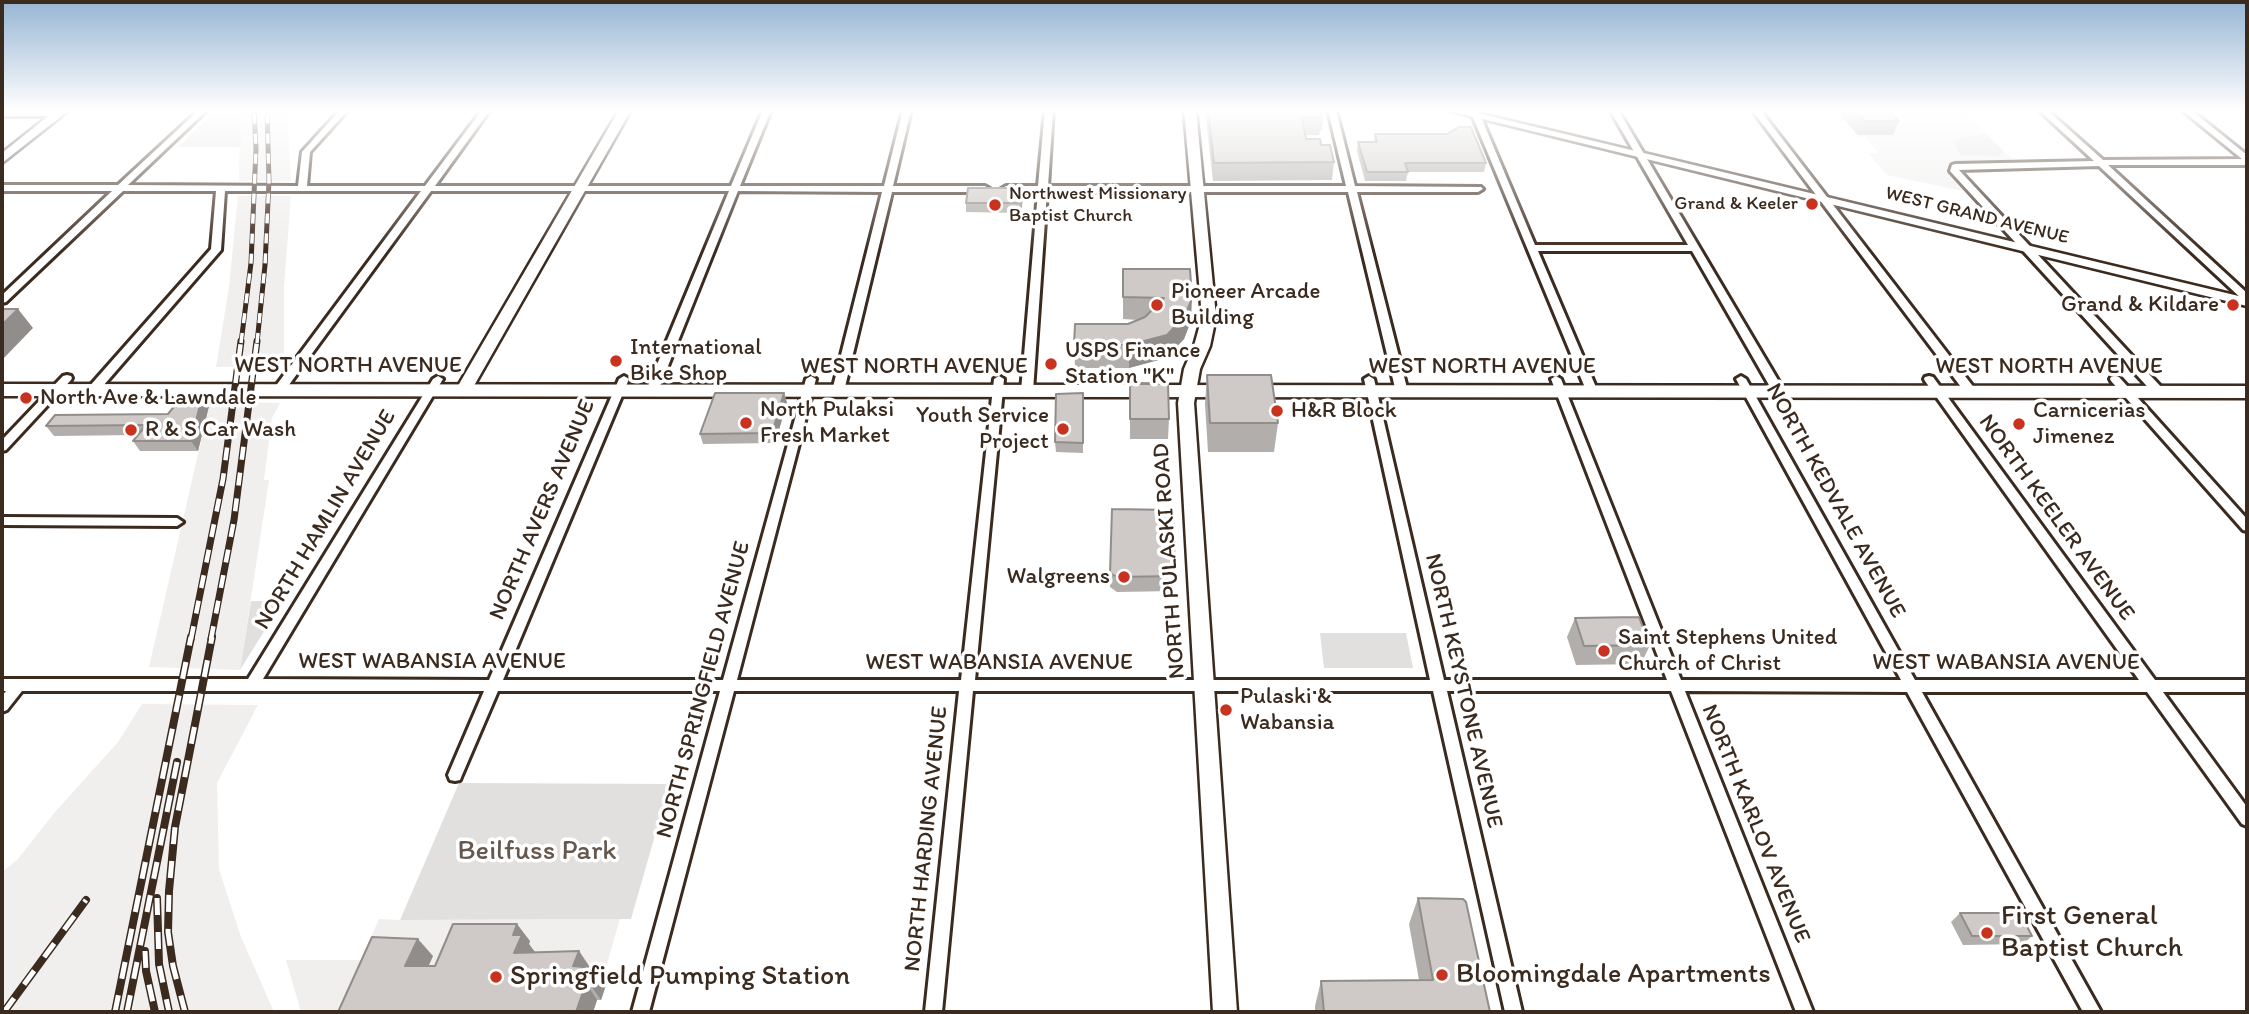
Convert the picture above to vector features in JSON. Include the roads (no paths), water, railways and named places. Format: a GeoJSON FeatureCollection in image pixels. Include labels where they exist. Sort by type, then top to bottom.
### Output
{"type":"FeatureCollection","features":[{"type":"Feature","properties":{"kind":"main road"},"geometry":{"type":"LineString","coordinates":[[467,385],[598,157]]}},
{"type":"Feature","properties":{"kind":"main road","name":"NORTH PULASKI ROAD"},"geometry":{"type":"LineString","coordinates":[[1195,157],[1209,317],[1186,403],[1225,1012]]}},
{"type":"Feature","properties":{"kind":"main road","name":"WEST GRAND AVENUE"},"geometry":{"type":"LineString","coordinates":[[1651,157],[2247,300]]}},
{"type":"Feature","properties":{"kind":"main road","name":"WEST NORTH AVENUE"},"geometry":{"type":"LineString","coordinates":[[2,378],[61,384],[284,385],[2121,385],[2247,392]]}},
{"type":"Feature","properties":{"kind":"main road","name":"WEST NORTH AVENUE"},"geometry":{"type":"LineString","coordinates":[[2153,386],[2247,379]]}},
{"type":"Feature","properties":{"kind":"main road","name":"WEST NORTH AVENUE"},"geometry":{"type":"LineString","coordinates":[[2,390],[61,384]]}},
{"type":"Feature","properties":{"kind":"street"},"geometry":{"type":"LineString","coordinates":[[2,300],[153,157]]}},
{"type":"Feature","properties":{"kind":"street"},"geometry":{"type":"LineString","coordinates":[[302,188],[305,157]]}},
{"type":"Feature","properties":{"kind":"street"},"geometry":{"type":"LineString","coordinates":[[284,385],[451,157]]}},
{"type":"Feature","properties":{"kind":"street"},"geometry":{"type":"LineString","coordinates":[[655,385],[747,157]]}},
{"type":"Feature","properties":{"kind":"street"},"geometry":{"type":"LineString","coordinates":[[840,385],[896,157]]}},
{"type":"Feature","properties":{"kind":"street"},"geometry":{"type":"LineString","coordinates":[[1027,385],[1045,157]]}},
{"type":"Feature","properties":{"kind":"street"},"geometry":{"type":"LineString","coordinates":[[1344,157],[1401,385]]}},
{"type":"Feature","properties":{"kind":"street"},"geometry":{"type":"LineString","coordinates":[[1494,157],[1590,385]]}},
{"type":"Feature","properties":{"kind":"street","name":"NORTH KEDVALE AVENUE"},"geometry":{"type":"LineString","coordinates":[[1642,157],[1776,385]]}},
{"type":"Feature","properties":{"kind":"street"},"geometry":{"type":"LineString","coordinates":[[1793,157],[1966,386]]}},
{"type":"Feature","properties":{"kind":"street"},"geometry":{"type":"LineString","coordinates":[[2095,157],[2247,300]]}},
{"type":"Feature","properties":{"kind":"street"},"geometry":{"type":"LineString","coordinates":[[2153,386],[1954,171],[1955,167],[2247,161]]}},
{"type":"Feature","properties":{"kind":"street"},"geometry":{"type":"LineString","coordinates":[[2,188],[1478,190]]}},
{"type":"Feature","properties":{"kind":"street"},"geometry":{"type":"LineString","coordinates":[[98,384],[216,250],[221,188]]}},
{"type":"Feature","properties":{"kind":"street"},"geometry":{"type":"LineString","coordinates":[[1532,248],[1695,248]]}},
{"type":"Feature","properties":{"kind":"street"},"geometry":{"type":"LineString","coordinates":[[2,447],[61,384]]}},
{"type":"Feature","properties":{"kind":"street","name":"NORTH HAMLIN AVENUE"},"geometry":{"type":"LineString","coordinates":[[253,684],[434,385]]}},
{"type":"Feature","properties":{"kind":"street","name":"NORTH AVERS AVENUE"},"geometry":{"type":"LineString","coordinates":[[455,775],[622,385]]}},
{"type":"Feature","properties":{"kind":"street","name":"NORTH SPRINGFIELD AVENUE"},"geometry":{"type":"LineString","coordinates":[[640,1012],[810,385]]}},
{"type":"Feature","properties":{"kind":"street","name":"NORTH HARDING AVENUE"},"geometry":{"type":"LineString","coordinates":[[933,1012],[998,385]]}},
{"type":"Feature","properties":{"kind":"street","name":"NORTH KEYSTONE AVENUE"},"geometry":{"type":"LineString","coordinates":[[1371,385],[1513,1012]]}},
{"type":"Feature","properties":{"kind":"street","name":"NORTH KARLOV AVENUE"},"geometry":{"type":"LineString","coordinates":[[1559,385],[1804,1012]]}},
{"type":"Feature","properties":{"kind":"street","name":"NORTH KEDVALE AVENUE"},"geometry":{"type":"LineString","coordinates":[[1745,385],[2092,1012]]}},
{"type":"Feature","properties":{"kind":"street","name":"NORTH KEELER AVENUE"},"geometry":{"type":"LineString","coordinates":[[1933,385],[2247,819]]}},
{"type":"Feature","properties":{"kind":"street"},"geometry":{"type":"LineString","coordinates":[[2121,385],[2247,527]]}},
{"type":"Feature","properties":{"kind":"street"},"geometry":{"type":"LineString","coordinates":[[2,521],[177,522]]}},
{"type":"Feature","properties":{"kind":"street","name":"WEST WABANSIA AVENUE"},"geometry":{"type":"LineString","coordinates":[[2,685],[2247,686]]}},
{"type":"Feature","properties":{"kind":"street"},"geometry":{"type":"LineString","coordinates":[[2,706],[18,685]]}},
{"type":"Feature","properties":{"kind":"railway"},"geometry":{"type":"LineString","coordinates":[[241,343],[251,263],[256,157]]}},
{"type":"Feature","properties":{"kind":"railway"},"geometry":{"type":"LineString","coordinates":[[257,343],[265,265],[268,157]]}},
{"type":"Feature","properties":{"kind":"railway"},"geometry":{"type":"LineString","coordinates":[[191,639],[223,479],[241,341]]}},
{"type":"Feature","properties":{"kind":"railway"},"geometry":{"type":"LineString","coordinates":[[211,639],[234,520],[257,341]]}},
{"type":"Feature","properties":{"kind":"railway"},"geometry":{"type":"LineString","coordinates":[[115,1012],[191,637]]}},
{"type":"Feature","properties":{"kind":"railway"},"geometry":{"type":"LineString","coordinates":[[185,1012],[173,966],[168,932],[169,891],[175,827],[212,637]]}},
{"type":"Feature","properties":{"kind":"railway"},"geometry":{"type":"LineString","coordinates":[[127,1012],[177,762]]}},
{"type":"Feature","properties":{"kind":"railway"},"geometry":{"type":"LineString","coordinates":[[157,898],[159,964],[169,1012]]}},
{"type":"Feature","properties":{"kind":"railway"},"geometry":{"type":"LineString","coordinates":[[4,1012],[86,900]]}},
{"type":"Feature","properties":{"kind":"railway"},"geometry":{"type":"LineString","coordinates":[[145,951],[146,971],[155,1012]]}},
{"type":"Feature","properties":{"kind":"place","name":"Grand & Keeler"},"geometry":{"type":"Point","coordinates":[1812,204]}},
{"type":"Feature","properties":{"kind":"place","name":"Northwest Missionary Baptist Church"},"geometry":{"type":"Point","coordinates":[995,205]}},
{"type":"Feature","properties":{"kind":"place","name":"Pioneer Arcade Building"},"geometry":{"type":"Point","coordinates":[1157,305]}},
{"type":"Feature","properties":{"kind":"place","name":"Grand & Kildare"},"geometry":{"type":"Point","coordinates":[2233,305]}},
{"type":"Feature","properties":{"kind":"place","name":"International Bike Shop"},"geometry":{"type":"Point","coordinates":[616,361]}},
{"type":"Feature","properties":{"kind":"place","name":"USPS Finance Station \"K\""},"geometry":{"type":"Point","coordinates":[1051,364]}},
{"type":"Feature","properties":{"kind":"place","name":"North Ave & Lawndale"},"geometry":{"type":"Point","coordinates":[26,398]}},
{"type":"Feature","properties":{"kind":"place","name":"H&R Block"},"geometry":{"type":"Point","coordinates":[1277,411]}},
{"type":"Feature","properties":{"kind":"place","name":"North Pulaksi Fresh Market"},"geometry":{"type":"Point","coordinates":[746,423]}},
{"type":"Feature","properties":{"kind":"place","name":"Carnicerias Jimenez"},"geometry":{"type":"Point","coordinates":[2019,424]}},
{"type":"Feature","properties":{"kind":"place","name":"Youth Service Project"},"geometry":{"type":"Point","coordinates":[1063,429]}},
{"type":"Feature","properties":{"kind":"place","name":"R & S Car Wash"},"geometry":{"type":"Point","coordinates":[131,430]}},
{"type":"Feature","properties":{"kind":"place","name":"Walgreens"},"geometry":{"type":"Point","coordinates":[1124,577]}},
{"type":"Feature","properties":{"kind":"place","name":"Saint Stephens United Church of Christ"},"geometry":{"type":"Point","coordinates":[1604,651]}},
{"type":"Feature","properties":{"kind":"place","name":"Pulaski & Wabansia"},"geometry":{"type":"Point","coordinates":[1226,710]}},
{"type":"Feature","properties":{"kind":"place","name":"First General Baptist Church"},"geometry":{"type":"Point","coordinates":[1987,933]}},
{"type":"Feature","properties":{"kind":"place","name":"Bloomingdale Apartments"},"geometry":{"type":"Point","coordinates":[1442,975]}},
{"type":"Feature","properties":{"kind":"place","name":"Springfield Pumping Station"},"geometry":{"type":"Point","coordinates":[496,977]}},
{"type":"Feature","properties":{"kind":"park label","name":"Beilfuss Park"},"geometry":{"type":"Point","coordinates":[537,852]}}]}
